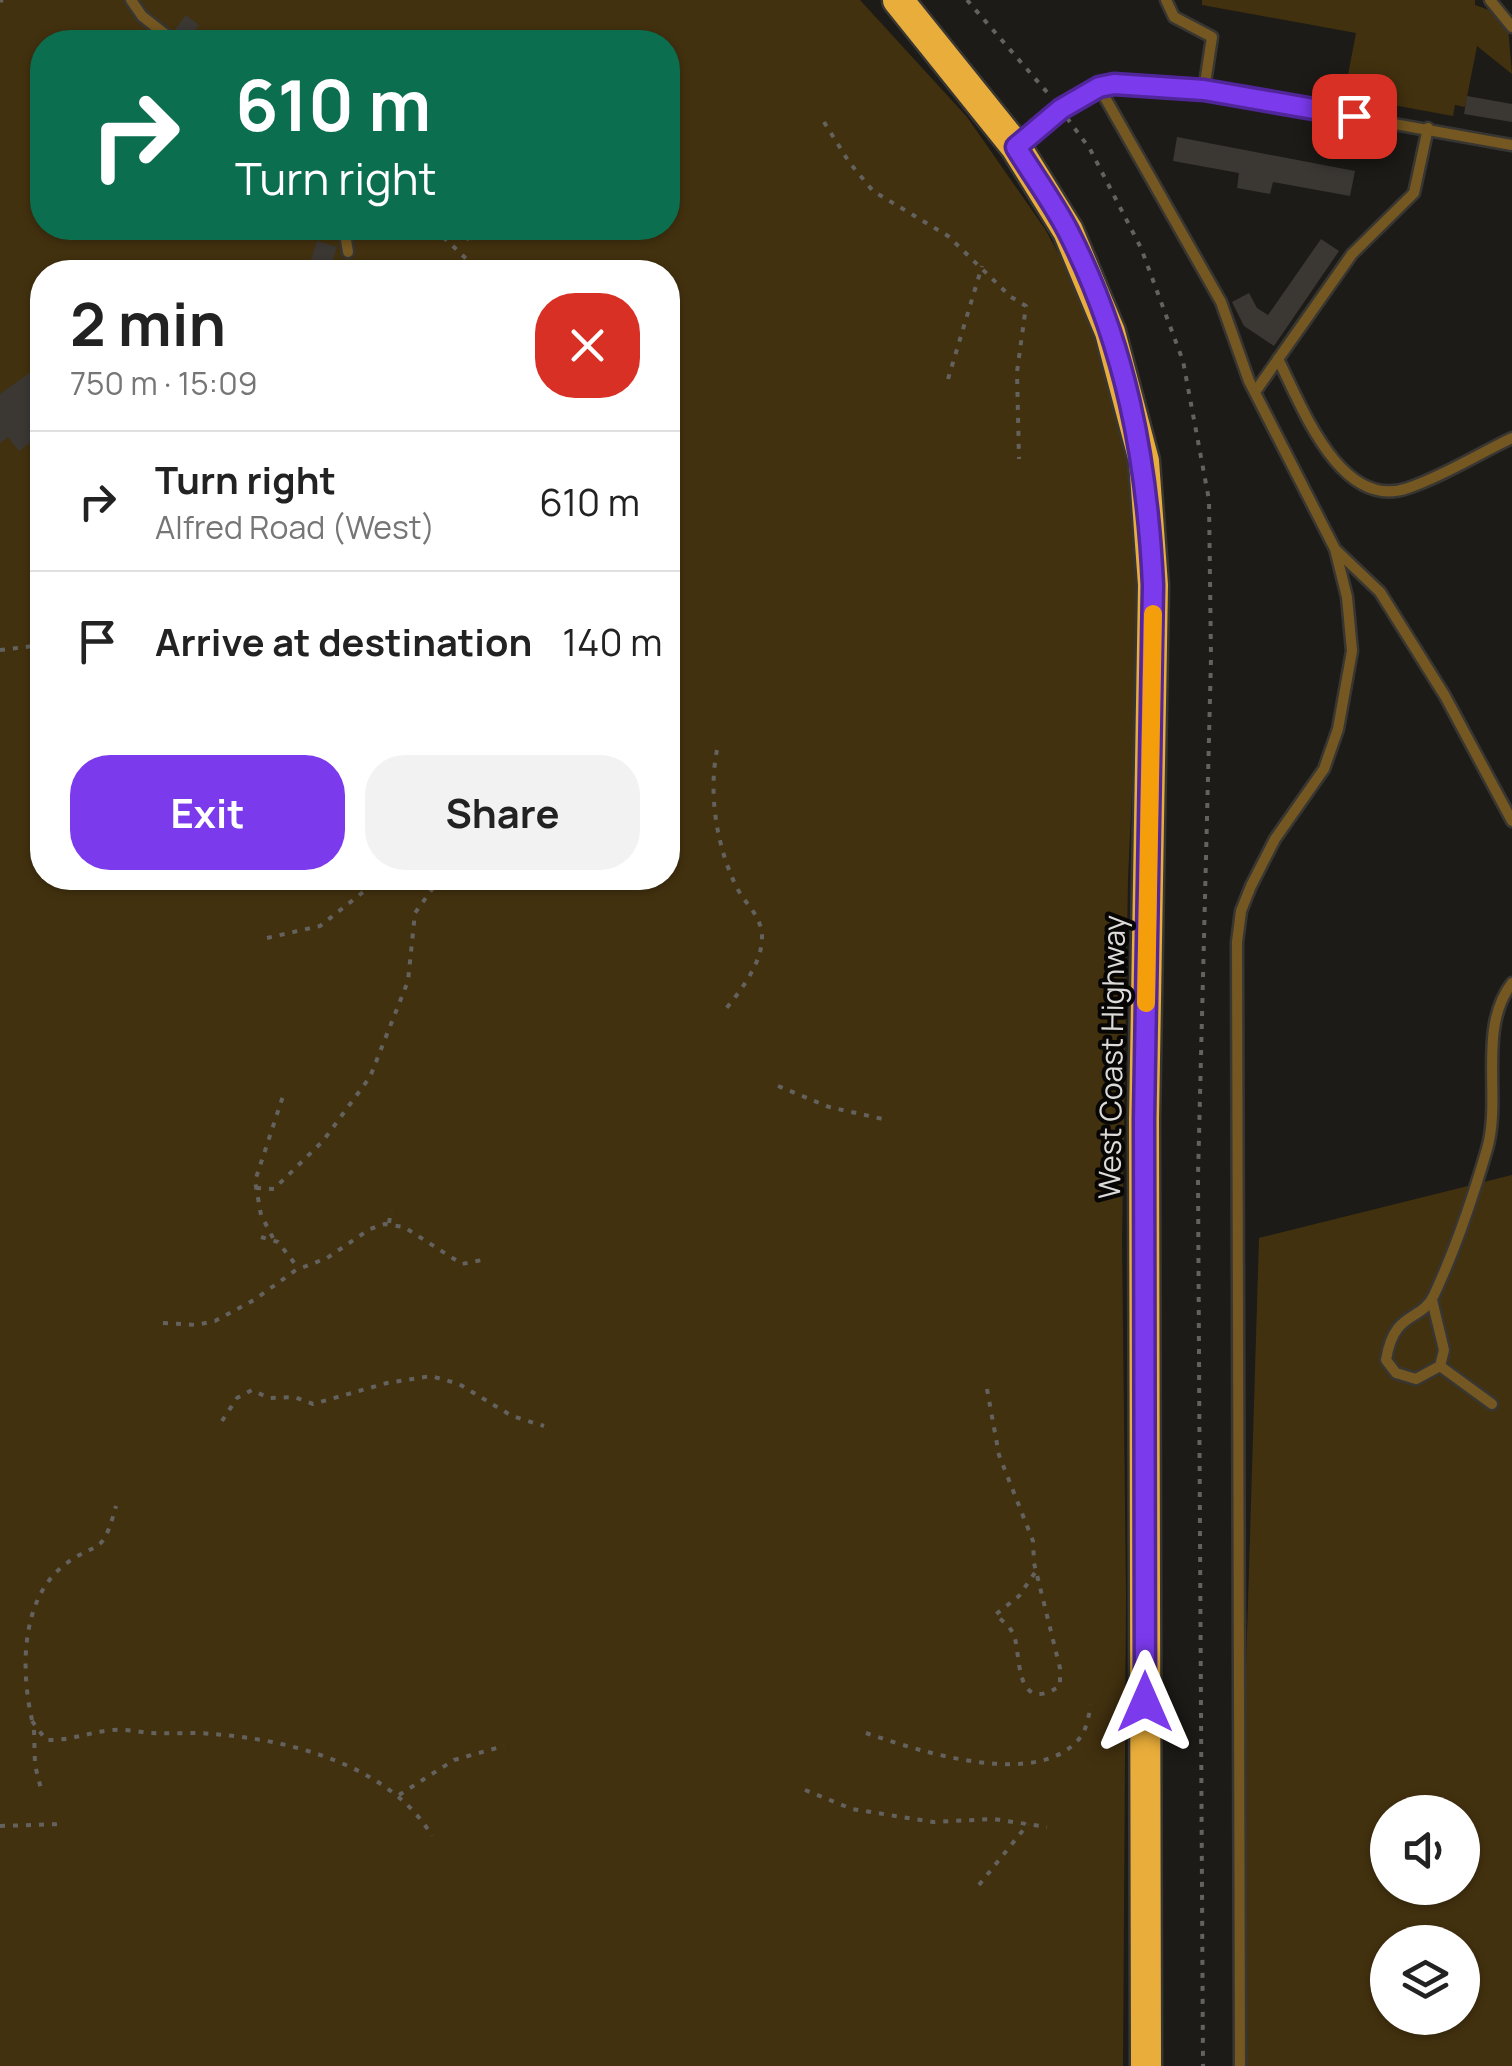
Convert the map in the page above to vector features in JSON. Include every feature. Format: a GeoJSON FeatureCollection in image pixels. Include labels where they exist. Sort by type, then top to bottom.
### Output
{"type":"FeatureCollection","features":[{"type":"Feature","properties":{"kind":"highway","name":"West Coast Highway"},"geometry":{"type":"LineString","coordinates":[[878,0],[910,40],[970,94]]}},
{"type":"Feature","properties":{"kind":"highway","name":"West Coast Highway"},"geometry":{"type":"LineString","coordinates":[[898,0],[1016,147],[1068,231],[1110,332],[1144,461],[1153,585],[1143,1336],[1146,2066]]}},
{"type":"Feature","properties":{"kind":"lane"},"geometry":{"type":"LineString","coordinates":[[131,0],[142,16],[160,30]]}},
{"type":"Feature","properties":{"kind":"lane"},"geometry":{"type":"LineString","coordinates":[[1166,0],[1174,17],[1212,37],[1204,90]]}},
{"type":"Feature","properties":{"kind":"lane"},"geometry":{"type":"LineString","coordinates":[[1490,0],[1512,27]]}},
{"type":"Feature","properties":{"kind":"lane"},"geometry":{"type":"LineString","coordinates":[[1016,147],[1061,109],[1099,87],[1114,84],[1204,90],[1512,145]]}},
{"type":"Feature","properties":{"kind":"lane"},"geometry":{"type":"LineString","coordinates":[[1099,87],[1221,302],[1255,392],[1335,549],[1348,597],[1352,651],[1338,729],[1324,769],[1275,839],[1251,886],[1241,911],[1237,942],[1240,2066]]}},
{"type":"Feature","properties":{"kind":"lane"},"geometry":{"type":"LineString","coordinates":[[1255,392],[1352,254],[1414,193],[1428,128]]}},
{"type":"Feature","properties":{"kind":"lane"},"geometry":{"type":"LineString","coordinates":[[346,240],[348,252]]}},
{"type":"Feature","properties":{"kind":"lane"},"geometry":{"type":"LineString","coordinates":[[1278,359],[1328,457],[1355,480],[1382,490],[1405,490],[1512,438]]}},
{"type":"Feature","properties":{"kind":"lane"},"geometry":{"type":"LineString","coordinates":[[1335,549],[1380,592],[1445,696],[1512,821]]}},
{"type":"Feature","properties":{"kind":"lane"},"geometry":{"type":"LineString","coordinates":[[1432,1300],[1406,1318],[1390,1336],[1386,1360],[1396,1373],[1416,1380],[1440,1366],[1444,1350],[1432,1300],[1488,1145],[1497,1014],[1512,984]]}},
{"type":"Feature","properties":{"kind":"lane"},"geometry":{"type":"LineString","coordinates":[[1440,1366],[1492,1404]]}},
{"type":"Feature","properties":{"kind":"path"},"geometry":{"type":"LineString","coordinates":[[967,0],[1061,109],[1090,150],[1141,248],[1183,361],[1209,500],[1211,658],[1198,1176],[1203,2066]]}},
{"type":"Feature","properties":{"kind":"path"},"geometry":{"type":"LineString","coordinates":[[824,122],[848,162],[873,191],[940,231],[1026,306],[1017,372],[1019,458]]}},
{"type":"Feature","properties":{"kind":"path"},"geometry":{"type":"LineString","coordinates":[[447,240],[467,260]]}},
{"type":"Feature","properties":{"kind":"path"},"geometry":{"type":"LineString","coordinates":[[948,379],[982,266]]}},
{"type":"Feature","properties":{"kind":"path"},"geometry":{"type":"LineString","coordinates":[[0,650],[30,646]]}},
{"type":"Feature","properties":{"kind":"path"},"geometry":{"type":"LineString","coordinates":[[717,750],[717,824],[732,877],[756,914],[762,940],[752,972],[724,1010]]}},
{"type":"Feature","properties":{"kind":"path"},"geometry":{"type":"LineString","coordinates":[[267,938],[320,926],[366,890]]}},
{"type":"Feature","properties":{"kind":"path"},"geometry":{"type":"LineString","coordinates":[[256,1188],[274,1189],[302,1162],[323,1141],[370,1077],[408,981],[415,913],[431,890]]}},
{"type":"Feature","properties":{"kind":"path"},"geometry":{"type":"LineString","coordinates":[[778,1086],[829,1108],[883,1118]]}},
{"type":"Feature","properties":{"kind":"path"},"geometry":{"type":"LineString","coordinates":[[284,1094],[276,1126],[258,1165],[256,1188],[261,1214],[273,1238],[291,1254],[299,1269]]}},
{"type":"Feature","properties":{"kind":"path"},"geometry":{"type":"LineString","coordinates":[[389,1223],[390,1210]]}},
{"type":"Feature","properties":{"kind":"path"},"geometry":{"type":"LineString","coordinates":[[163,1323],[196,1326],[215,1321],[299,1269],[327,1258],[370,1228],[389,1223],[404,1228],[456,1262],[467,1265],[487,1259]]}},
{"type":"Feature","properties":{"kind":"path"},"geometry":{"type":"LineString","coordinates":[[261,1236],[273,1238]]}},
{"type":"Feature","properties":{"kind":"path"},"geometry":{"type":"LineString","coordinates":[[222,1421],[237,1398],[252,1390],[270,1398],[294,1397],[313,1404],[387,1383],[431,1376],[459,1384],[520,1420],[544,1426]]}},
{"type":"Feature","properties":{"kind":"path"},"geometry":{"type":"LineString","coordinates":[[987,1389],[998,1449],[1033,1541],[1036,1571],[1062,1675],[1060,1686],[1046,1693],[1030,1689],[1022,1682],[1016,1665],[1014,1634],[995,1615],[1020,1596],[1036,1571]]}},
{"type":"Feature","properties":{"kind":"path"},"geometry":{"type":"LineString","coordinates":[[42,1793],[24,1667],[31,1623],[52,1578],[63,1566],[98,1549],[104,1542],[116,1506]]}},
{"type":"Feature","properties":{"kind":"path"},"geometry":{"type":"LineString","coordinates":[[866,1733],[915,1749],[996,1764],[1033,1764],[1052,1758],[1082,1736],[1091,1705]]}},
{"type":"Feature","properties":{"kind":"path"},"geometry":{"type":"LineString","coordinates":[[32,1720],[46,1740],[77,1740],[112,1730],[212,1734],[256,1740],[335,1762],[383,1783],[399,1795],[419,1814],[432,1836]]}},
{"type":"Feature","properties":{"kind":"path"},"geometry":{"type":"LineString","coordinates":[[399,1795],[454,1760],[504,1746]]}},
{"type":"Feature","properties":{"kind":"path"},"geometry":{"type":"LineString","coordinates":[[805,1790],[852,1808],[934,1822],[984,1819],[1047,1827]]}},
{"type":"Feature","properties":{"kind":"path"},"geometry":{"type":"LineString","coordinates":[[0,1826],[63,1824]]}},
{"type":"Feature","properties":{"kind":"path"},"geometry":{"type":"LineString","coordinates":[[979,1885],[1028,1824]]}},
{"type":"Feature","properties":{"kind":"shaded area"},"geometry":{"type":"Polygon","coordinates":[[[0,0],[860,0],[967,117],[1045,229],[1075,284],[1117,403],[1129,466],[1140,620],[1128,878],[1122,1240],[1126,1597],[1123,2066],[0,2066],[0,0]]]}},
{"type":"Feature","properties":{"kind":"shaded area"},"geometry":{"type":"Polygon","coordinates":[[[1202,0],[1475,0],[1475,5],[1492,11],[1508,27],[1512,74],[1477,46],[1465,107],[1455,105],[1453,116],[1344,96],[1356,33],[1202,5],[1202,0]]]}},
{"type":"Feature","properties":{"kind":"shaded area"},"geometry":{"type":"Polygon","coordinates":[[[1512,1175],[1512,2066],[1234,2066],[1259,1238],[1512,1175]]]}},
{"type":"Feature","properties":{"kind":"building"},"geometry":{"type":"Polygon","coordinates":[[[186,15],[199,25],[195,30],[175,30],[186,15]]]}},
{"type":"Feature","properties":{"kind":"building"},"geometry":{"type":"Polygon","coordinates":[[[1467,96],[1512,104],[1512,122],[1464,114],[1467,96]]]}},
{"type":"Feature","properties":{"kind":"building"},"geometry":{"type":"Polygon","coordinates":[[[1177,137],[1355,171],[1350,196],[1273,182],[1270,194],[1237,188],[1239,173],[1173,161],[1177,137]]]}},
{"type":"Feature","properties":{"kind":"building"},"geometry":{"type":"Polygon","coordinates":[[[1321,239],[1339,251],[1274,346],[1244,326],[1232,302],[1249,293],[1257,308],[1268,315],[1321,239]]]}},
{"type":"Feature","properties":{"kind":"building"},"geometry":{"type":"Polygon","coordinates":[[[317,241],[337,247],[333,260],[311,260],[317,241]]]}},
{"type":"Feature","properties":{"kind":"building"},"geometry":{"type":"Polygon","coordinates":[[[30,373],[30,443],[19,451],[8,437],[0,443],[0,394],[30,373]]]}},
{"type":"Feature","properties":{"kind":"slow traffic"},"geometry":{"type":"LineString","coordinates":[[1146,1003],[1153,614]]}},
{"type":"Feature","properties":{"kind":"route"},"geometry":{"type":"LineString","coordinates":[[1145,1702],[1144,1119],[1153,585],[1150,521],[1144,461],[1110,332],[1068,231],[1016,147],[1061,109],[1099,87],[1114,84],[1204,90],[1354,116]]}}]}
